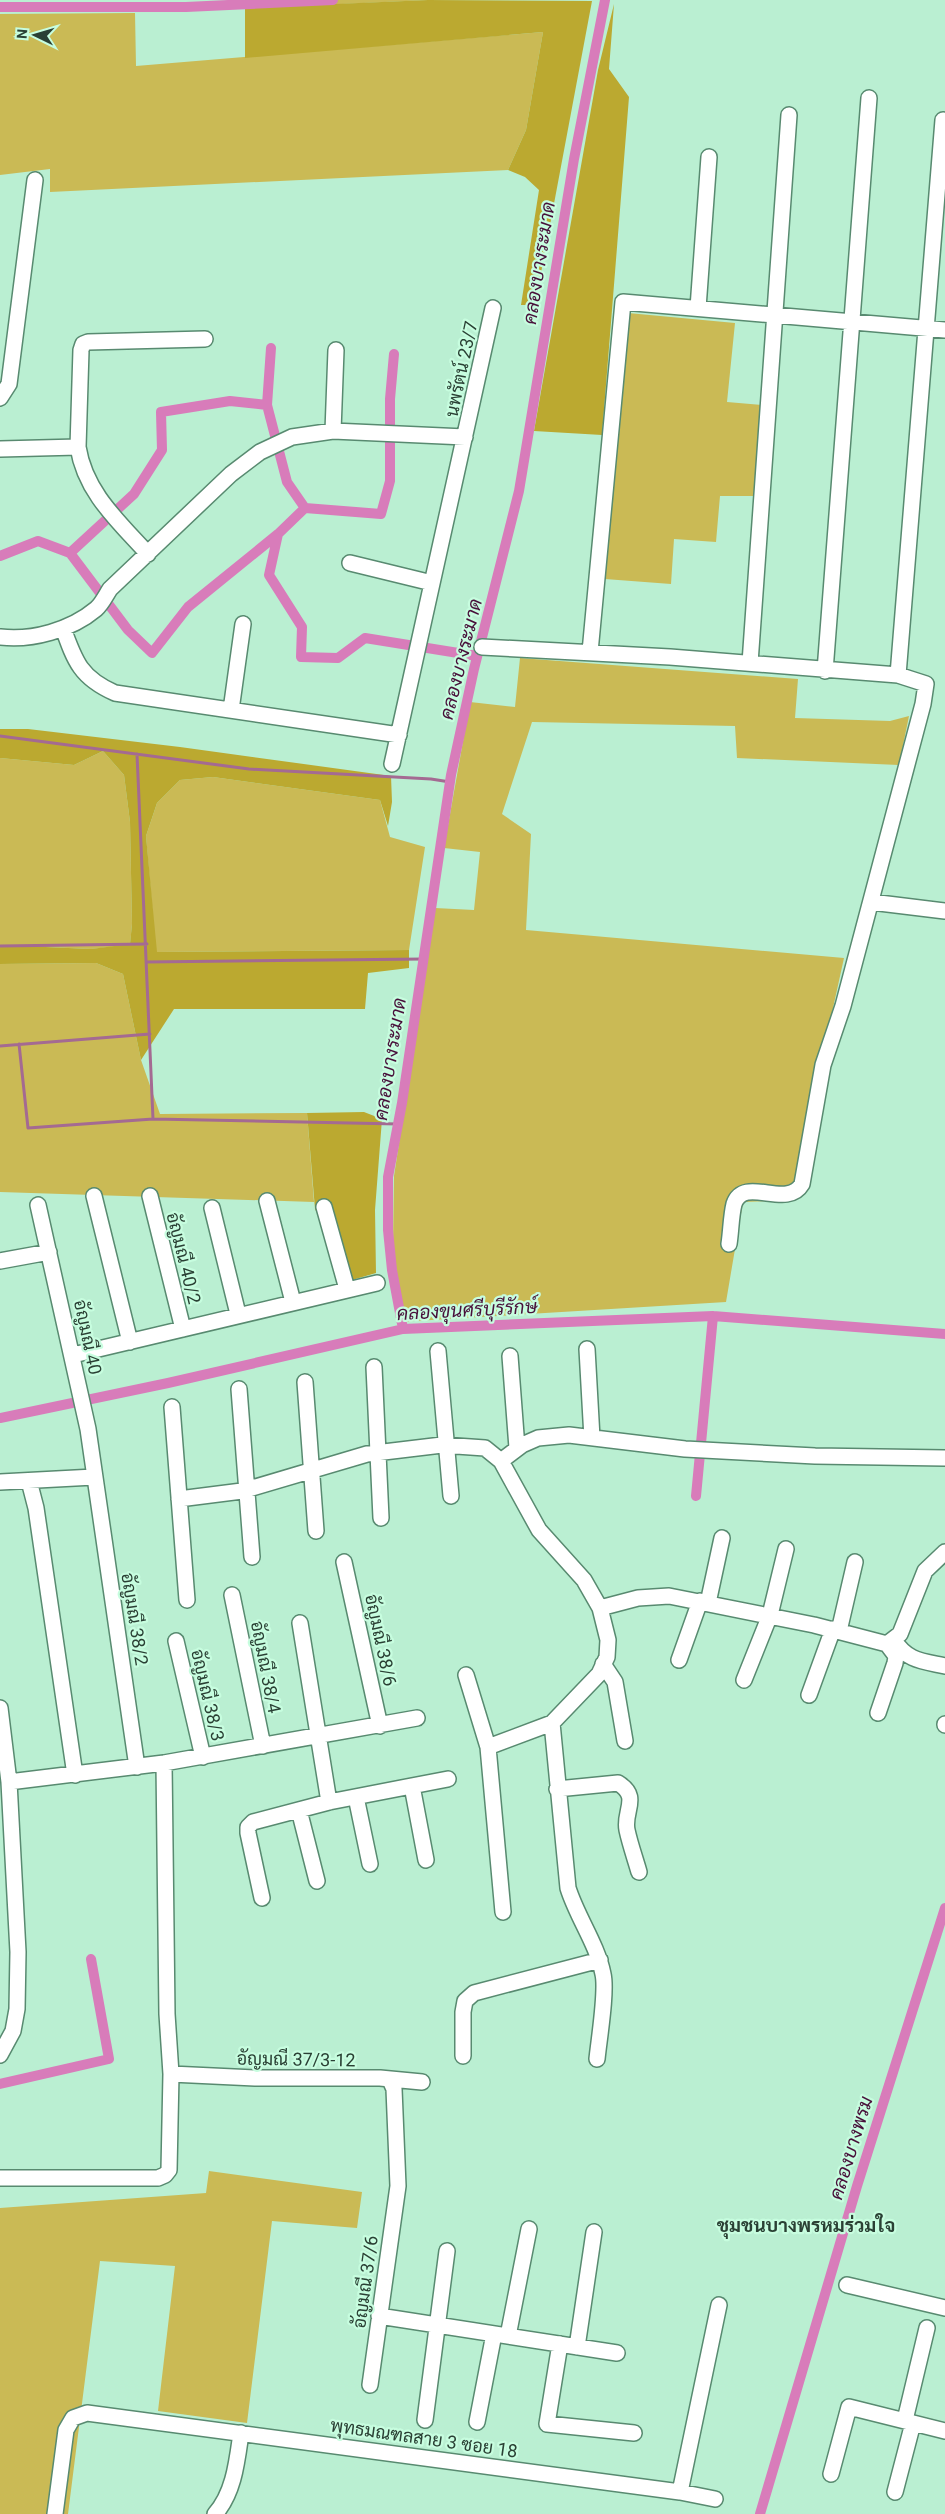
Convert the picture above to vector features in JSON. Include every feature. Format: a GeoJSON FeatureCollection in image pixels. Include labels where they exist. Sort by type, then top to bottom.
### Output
{"type":"FeatureCollection","features":[{"type":"Feature","properties":{"kind":"street"},"geometry":{"type":"LineString","coordinates":[[825,671],[869,98]]}},
{"type":"Feature","properties":{"kind":"street"},"geometry":{"type":"LineString","coordinates":[[750,663],[790,115]]}},
{"type":"Feature","properties":{"kind":"street"},"geometry":{"type":"LineString","coordinates":[[898,675],[943,120]]}},
{"type":"Feature","properties":{"kind":"street"},"geometry":{"type":"LineString","coordinates":[[698,308],[709,157]]}},
{"type":"Feature","properties":{"kind":"street"},"geometry":{"type":"LineString","coordinates":[[0,398],[9,384],[35,180]]}},
{"type":"Feature","properties":{"kind":"street"},"geometry":{"type":"LineString","coordinates":[[590,652],[623,302],[945,330]]}},
{"type":"Feature","properties":{"kind":"street","name":"นพรัตน์ 23/7"},"geometry":{"type":"LineString","coordinates":[[392,764],[493,308]]}},
{"type":"Feature","properties":{"kind":"street"},"geometry":{"type":"LineString","coordinates":[[148,554],[100,501],[86,477],[78,447],[83,344],[205,340]]}},
{"type":"Feature","properties":{"kind":"street"},"geometry":{"type":"LineString","coordinates":[[332,431],[336,350]]}},
{"type":"Feature","properties":{"kind":"street"},"geometry":{"type":"LineString","coordinates":[[0,637],[17,640],[56,632],[97,608],[110,590],[232,474],[260,452],[292,437],[332,431],[465,437]]}},
{"type":"Feature","properties":{"kind":"street"},"geometry":{"type":"LineString","coordinates":[[0,449],[78,447]]}},
{"type":"Feature","properties":{"kind":"street"},"geometry":{"type":"LineString","coordinates":[[350,563],[432,583]]}},
{"type":"Feature","properties":{"kind":"street"},"geometry":{"type":"LineString","coordinates":[[231,710],[243,624]]}},
{"type":"Feature","properties":{"kind":"street"},"geometry":{"type":"LineString","coordinates":[[63,628],[80,670],[97,685],[115,693],[399,735]]}},
{"type":"Feature","properties":{"kind":"street"},"geometry":{"type":"LineString","coordinates":[[482,647],[590,652],[898,675],[926,684],[923,704],[843,1006],[823,1065],[802,1184],[798,1192],[790,1195],[750,1192],[741,1194],[735,1203],[729,1244]]}},
{"type":"Feature","properties":{"kind":"street"},"geometry":{"type":"LineString","coordinates":[[871,902],[945,910]]}},
{"type":"Feature","properties":{"kind":"street"},"geometry":{"type":"LineString","coordinates":[[94,1196],[130,1342]]}},
{"type":"Feature","properties":{"kind":"street","name":"อัญมณี 40/2"},"geometry":{"type":"LineString","coordinates":[[150,1196],[183,1329]]}},
{"type":"Feature","properties":{"kind":"street"},"geometry":{"type":"LineString","coordinates":[[268,1200],[293,1302]]}},
{"type":"Feature","properties":{"kind":"street","name":"อัญมณี 40"},"geometry":{"type":"LineString","coordinates":[[38,1205],[74,1360],[88,1429],[94,1478]]}},
{"type":"Feature","properties":{"kind":"street"},"geometry":{"type":"LineString","coordinates":[[324,1207],[347,1289]]}},
{"type":"Feature","properties":{"kind":"street"},"geometry":{"type":"LineString","coordinates":[[212,1208],[238,1314]]}},
{"type":"Feature","properties":{"kind":"street"},"geometry":{"type":"LineString","coordinates":[[0,1260],[49,1252]]}},
{"type":"Feature","properties":{"kind":"street"},"geometry":{"type":"LineString","coordinates":[[74,1360],[130,1342],[238,1314],[377,1283]]}},
{"type":"Feature","properties":{"kind":"street"},"geometry":{"type":"LineString","coordinates":[[587,1349],[592,1438]]}},
{"type":"Feature","properties":{"kind":"street"},"geometry":{"type":"LineString","coordinates":[[438,1351],[451,1496]]}},
{"type":"Feature","properties":{"kind":"street"},"geometry":{"type":"LineString","coordinates":[[510,1356],[517,1448]]}},
{"type":"Feature","properties":{"kind":"street"},"geometry":{"type":"LineString","coordinates":[[374,1367],[381,1518]]}},
{"type":"Feature","properties":{"kind":"street"},"geometry":{"type":"LineString","coordinates":[[305,1382],[316,1531]]}},
{"type":"Feature","properties":{"kind":"street"},"geometry":{"type":"LineString","coordinates":[[239,1389],[252,1557]]}},
{"type":"Feature","properties":{"kind":"street"},"geometry":{"type":"LineString","coordinates":[[172,1407],[187,1600]]}},
{"type":"Feature","properties":{"kind":"street"},"geometry":{"type":"LineString","coordinates":[[501,1461],[517,1448],[538,1438],[569,1435],[684,1449],[814,1456],[945,1458]]}},
{"type":"Feature","properties":{"kind":"street"},"geometry":{"type":"LineString","coordinates":[[179,1499],[247,1490],[378,1453],[446,1446],[485,1448],[501,1461],[538,1530],[584,1580],[600,1608],[608,1640],[607,1656],[599,1674],[552,1722],[488,1747]]}},
{"type":"Feature","properties":{"kind":"street"},"geometry":{"type":"LineString","coordinates":[[0,1482],[94,1478]]}},
{"type":"Feature","properties":{"kind":"street","name":"อัญมณี 38/2"},"geometry":{"type":"LineString","coordinates":[[94,1478],[137,1767]]}},
{"type":"Feature","properties":{"kind":"street"},"geometry":{"type":"LineString","coordinates":[[29,1481],[36,1508],[75,1775]]}},
{"type":"Feature","properties":{"kind":"street"},"geometry":{"type":"LineString","coordinates":[[679,1660],[704,1602],[722,1538]]}},
{"type":"Feature","properties":{"kind":"street"},"geometry":{"type":"LineString","coordinates":[[744,1680],[770,1615],[786,1549]]}},
{"type":"Feature","properties":{"kind":"street"},"geometry":{"type":"LineString","coordinates":[[890,1642],[900,1634],[925,1571],[945,1552]]}},
{"type":"Feature","properties":{"kind":"street","name":"อัญมณี 38/6"},"geometry":{"type":"LineString","coordinates":[[344,1562],[380,1726]]}},
{"type":"Feature","properties":{"kind":"street"},"geometry":{"type":"LineString","coordinates":[[809,1695],[836,1630],[855,1562]]}},
{"type":"Feature","properties":{"kind":"street","name":"อัญมณี 38/4"},"geometry":{"type":"LineString","coordinates":[[232,1595],[263,1746]]}},
{"type":"Feature","properties":{"kind":"street"},"geometry":{"type":"LineString","coordinates":[[600,1608],[638,1598],[669,1596],[770,1615],[890,1642],[910,1658],[945,1666]]}},
{"type":"Feature","properties":{"kind":"street"},"geometry":{"type":"LineString","coordinates":[[300,1623],[320,1736],[329,1802]]}},
{"type":"Feature","properties":{"kind":"street","name":"อัญมณี 38/3"},"geometry":{"type":"LineString","coordinates":[[176,1641],[202,1757]]}},
{"type":"Feature","properties":{"kind":"street"},"geometry":{"type":"LineString","coordinates":[[878,1713],[895,1663],[896,1656],[890,1642]]}},
{"type":"Feature","properties":{"kind":"street"},"geometry":{"type":"LineString","coordinates":[[603,1664],[615,1682],[625,1742]]}},
{"type":"Feature","properties":{"kind":"street"},"geometry":{"type":"LineString","coordinates":[[466,1675],[488,1747],[503,1912]]}},
{"type":"Feature","properties":{"kind":"street"},"geometry":{"type":"LineString","coordinates":[[0,1708],[9,1782],[18,1952],[17,2008],[13,2031],[0,2055]]}},
{"type":"Feature","properties":{"kind":"street"},"geometry":{"type":"LineString","coordinates":[[9,1782],[164,1763],[417,1718]]}},
{"type":"Feature","properties":{"kind":"street"},"geometry":{"type":"LineString","coordinates":[[552,1722],[568,1888],[573,1904],[600,1960],[604,1977],[597,2059]]}},
{"type":"Feature","properties":{"kind":"street"},"geometry":{"type":"LineString","coordinates":[[0,2178],[158,2178],[165,2175],[171,2162],[164,1763]]}},
{"type":"Feature","properties":{"kind":"street"},"geometry":{"type":"LineString","coordinates":[[262,1898],[248,1827],[253,1822],[329,1802],[448,1779]]}},
{"type":"Feature","properties":{"kind":"street"},"geometry":{"type":"LineString","coordinates":[[558,1789],[618,1783],[627,1788],[630,1796],[626,1827],[639,1872]]}},
{"type":"Feature","properties":{"kind":"street"},"geometry":{"type":"LineString","coordinates":[[412,1786],[426,1860]]}},
{"type":"Feature","properties":{"kind":"street"},"geometry":{"type":"LineString","coordinates":[[356,1797],[370,1864]]}},
{"type":"Feature","properties":{"kind":"street"},"geometry":{"type":"LineString","coordinates":[[299,1810],[318,1881]]}},
{"type":"Feature","properties":{"kind":"street"},"geometry":{"type":"LineString","coordinates":[[463,2056],[463,2012],[465,2001],[474,1993],[600,1960]]}},
{"type":"Feature","properties":{"kind":"street","name":"อัญมณี 37/3-12"},"geometry":{"type":"LineString","coordinates":[[170,2074],[422,2082]]}},
{"type":"Feature","properties":{"kind":"street","name":"อัญมณี 37/6"},"geometry":{"type":"LineString","coordinates":[[370,2384],[398,2186],[399,2164],[394,2089],[390,2080]]}},
{"type":"Feature","properties":{"kind":"street"},"geometry":{"type":"LineString","coordinates":[[478,2422],[529,2229]]}},
{"type":"Feature","properties":{"kind":"street"},"geometry":{"type":"LineString","coordinates":[[577,2347],[594,2232]]}},
{"type":"Feature","properties":{"kind":"street"},"geometry":{"type":"LineString","coordinates":[[425,2420],[447,2250]]}},
{"type":"Feature","properties":{"kind":"street"},"geometry":{"type":"LineString","coordinates":[[847,2285],[945,2308]]}},
{"type":"Feature","properties":{"kind":"street"},"geometry":{"type":"LineString","coordinates":[[680,2492],[719,2305]]}},
{"type":"Feature","properties":{"kind":"street"},"geometry":{"type":"LineString","coordinates":[[379,2316],[618,2353]]}},
{"type":"Feature","properties":{"kind":"street"},"geometry":{"type":"LineString","coordinates":[[895,2492],[927,2328]]}},
{"type":"Feature","properties":{"kind":"street"},"geometry":{"type":"LineString","coordinates":[[560,2344],[547,2424],[634,2433]]}},
{"type":"Feature","properties":{"kind":"street"},"geometry":{"type":"LineString","coordinates":[[831,2474],[849,2407],[945,2431]]}},
{"type":"Feature","properties":{"kind":"street","name":"พุทธมณฑลสาย 3 ซอย 18"},"geometry":{"type":"LineString","coordinates":[[55,2514],[66,2430],[69,2423],[79,2414],[87,2413],[715,2498]]}},
{"type":"Feature","properties":{"kind":"street"},"geometry":{"type":"LineString","coordinates":[[215,2514],[226,2508],[242,2433]]}},
{"type":"Feature","properties":{"kind":"shaded area"},"geometry":{"type":"Polygon","coordinates":[[[277,0],[428,0],[278,7],[277,0]]]}},
{"type":"Feature","properties":{"kind":"shaded area"},"geometry":{"type":"Polygon","coordinates":[[[428,0],[592,1],[535,305],[521,305],[539,190],[525,177],[508,170],[526,130],[543,32],[245,58],[245,8],[428,0]]]}},
{"type":"Feature","properties":{"kind":"shaded area"},"geometry":{"type":"Polygon","coordinates":[[[614,4],[609,69],[629,97],[602,435],[534,431],[598,70],[614,4]]]}},
{"type":"Feature","properties":{"kind":"shaded area"},"geometry":{"type":"Polygon","coordinates":[[[135,13],[136,66],[543,32],[526,130],[508,170],[50,192],[50,169],[0,175],[0,14],[135,13]]]}},
{"type":"Feature","properties":{"kind":"shaded area"},"geometry":{"type":"Polygon","coordinates":[[[628,313],[735,323],[727,402],[762,405],[754,496],[720,496],[716,542],[674,539],[671,584],[605,579],[628,313]]]}},
{"type":"Feature","properties":{"kind":"shaded area"},"geometry":{"type":"Polygon","coordinates":[[[520,658],[798,679],[795,718],[890,721],[909,716],[899,765],[737,758],[735,726],[532,722],[502,814],[531,834],[526,930],[844,958],[795,1181],[770,1201],[743,1202],[726,1302],[398,1322],[393,1244],[394,1176],[435,908],[474,910],[480,852],[444,848],[470,702],[515,707],[520,658]]]}},
{"type":"Feature","properties":{"kind":"shaded area"},"geometry":{"type":"Polygon","coordinates":[[[0,729],[28,729],[180,747],[391,776],[392,802],[388,826],[380,800],[213,777],[180,780],[157,803],[146,836],[157,952],[409,950],[409,968],[368,973],[365,1009],[174,1009],[141,1060],[123,974],[96,963],[0,964],[0,945],[91,949],[130,944],[132,924],[130,822],[124,775],[103,751],[74,765],[0,758],[0,729]]]}},
{"type":"Feature","properties":{"kind":"shaded area"},"geometry":{"type":"Polygon","coordinates":[[[103,751],[124,775],[130,822],[132,924],[130,945],[91,949],[0,945],[0,758],[74,765],[103,751]]]}},
{"type":"Feature","properties":{"kind":"shaded area"},"geometry":{"type":"Polygon","coordinates":[[[213,777],[380,800],[390,837],[425,847],[409,950],[156,952],[146,836],[157,803],[180,780],[213,777]]]}},
{"type":"Feature","properties":{"kind":"shaded area"},"geometry":{"type":"Polygon","coordinates":[[[96,963],[123,974],[141,1060],[160,1114],[307,1113],[314,1202],[0,1192],[0,964],[96,963]]]}},
{"type":"Feature","properties":{"kind":"shaded area"},"geometry":{"type":"Polygon","coordinates":[[[364,1112],[382,1119],[375,1210],[376,1273],[352,1280],[315,1209],[307,1113],[364,1112]]]}},
{"type":"Feature","properties":{"kind":"shaded area"},"geometry":{"type":"Polygon","coordinates":[[[209,2171],[362,2192],[357,2228],[272,2221],[247,2423],[158,2411],[175,2266],[100,2261],[68,2514],[0,2514],[0,2208],[206,2193],[209,2171]]]}},
{"type":"Feature","properties":{"kind":"waterway"},"geometry":{"type":"LineString","coordinates":[[0,7],[186,7],[333,0]]}},
{"type":"Feature","properties":{"kind":"waterway","name":"คลองบางระมาด"},"geometry":{"type":"LineString","coordinates":[[403,1329],[392,1270],[388,1230],[388,1177],[402,1103],[451,775],[474,669],[519,491],[574,159],[605,0]]}},
{"type":"Feature","properties":{"kind":"waterway"},"geometry":{"type":"LineString","coordinates":[[70,553],[134,494],[162,450],[161,412],[230,401],[267,405],[271,348]]}},
{"type":"Feature","properties":{"kind":"waterway"},"geometry":{"type":"LineString","coordinates":[[394,354],[390,399],[390,481],[381,514],[305,508],[278,534],[269,575],[302,627],[301,657],[338,658],[365,638],[477,656]]}},
{"type":"Feature","properties":{"kind":"waterway"},"geometry":{"type":"LineString","coordinates":[[267,405],[287,482],[305,508]]}},
{"type":"Feature","properties":{"kind":"waterway"},"geometry":{"type":"LineString","coordinates":[[0,556],[38,541],[70,553],[128,630],[152,653],[188,607],[278,534]]}},
{"type":"Feature","properties":{"kind":"waterway"},"geometry":{"type":"LineString","coordinates":[[0,736],[249,769],[431,779],[450,782]]}},
{"type":"Feature","properties":{"kind":"waterway"},"geometry":{"type":"LineString","coordinates":[[137,754],[153,1119]]}},
{"type":"Feature","properties":{"kind":"waterway"},"geometry":{"type":"LineString","coordinates":[[0,946],[147,944]]}},
{"type":"Feature","properties":{"kind":"waterway"},"geometry":{"type":"LineString","coordinates":[[147,962],[424,959]]}},
{"type":"Feature","properties":{"kind":"waterway"},"geometry":{"type":"LineString","coordinates":[[0,1046],[150,1034]]}},
{"type":"Feature","properties":{"kind":"waterway"},"geometry":{"type":"LineString","coordinates":[[19,1044],[28,1128],[153,1119],[398,1124]]}},
{"type":"Feature","properties":{"kind":"waterway","name":"คลองขุนศรีบุรีรักษ์"},"geometry":{"type":"LineString","coordinates":[[0,1418],[168,1383],[403,1329],[713,1316],[945,1334]]}},
{"type":"Feature","properties":{"kind":"waterway"},"geometry":{"type":"LineString","coordinates":[[696,1496],[713,1316]]}},
{"type":"Feature","properties":{"kind":"waterway","name":"คลองบางพรม"},"geometry":{"type":"LineString","coordinates":[[760,2514],[857,2186],[945,1908]]}},
{"type":"Feature","properties":{"kind":"waterway"},"geometry":{"type":"LineString","coordinates":[[0,2084],[109,2059],[91,1959]]}},
{"type":"Feature","properties":{"kind":"district","name":"ชุมชนบางพรหมร่วมใจ"},"geometry":{"type":"Point","coordinates":[806,2225]}}]}
